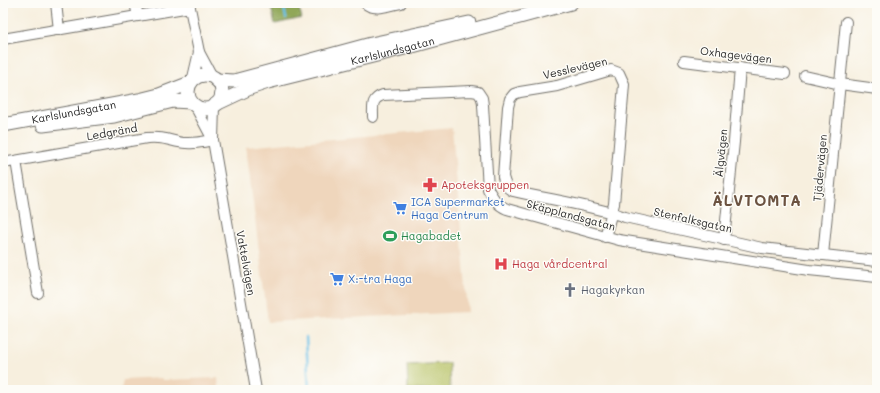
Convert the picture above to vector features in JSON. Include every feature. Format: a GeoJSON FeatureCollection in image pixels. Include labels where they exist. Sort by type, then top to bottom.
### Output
{"type":"FeatureCollection","features":[{"type":"Feature","properties":{"kind":"main road","name":"Karlslundsgatan"},"geometry":{"type":"LineString","coordinates":[[214,79],[234,81],[371,44],[422,32],[567,3]]}},
{"type":"Feature","properties":{"kind":"main road","name":"Karlslundsgatan"},"geometry":{"type":"LineString","coordinates":[[215,105],[250,88],[268,82],[410,47],[571,3]]}},
{"type":"Feature","properties":{"kind":"main road"},"geometry":{"type":"LineString","coordinates":[[203,75],[214,79],[220,85],[221,91],[220,98],[215,105],[206,109],[193,104],[188,93],[191,82],[195,78],[203,75]]}},
{"type":"Feature","properties":{"kind":"main road","name":"Karlslundsgatan"},"geometry":{"type":"LineString","coordinates":[[3,125],[139,100],[159,95],[191,82]]}},
{"type":"Feature","properties":{"kind":"main road","name":"Karlslundsgatan"},"geometry":{"type":"LineString","coordinates":[[3,129],[114,116],[173,101],[193,104]]}},
{"type":"Feature","properties":{"kind":"street"},"geometry":{"type":"LineString","coordinates":[[56,3],[59,30]]}},
{"type":"Feature","properties":{"kind":"street"},"geometry":{"type":"LineString","coordinates":[[135,3],[138,16]]}},
{"type":"Feature","properties":{"kind":"street"},"geometry":{"type":"LineString","coordinates":[[365,3],[368,7],[373,8],[401,3]]}},
{"type":"Feature","properties":{"kind":"street"},"geometry":{"type":"LineString","coordinates":[[3,39],[138,16],[189,5],[199,52],[214,79]]}},
{"type":"Feature","properties":{"kind":"street"},"geometry":{"type":"LineString","coordinates":[[840,84],[846,22]]}},
{"type":"Feature","properties":{"kind":"street"},"geometry":{"type":"LineString","coordinates":[[191,82],[199,52]]}},
{"type":"Feature","properties":{"kind":"street","name":"Oxhagevägen"},"geometry":{"type":"LineString","coordinates":[[684,61],[785,74]]}},
{"type":"Feature","properties":{"kind":"street","name":"Älgvägen"},"geometry":{"type":"LineString","coordinates":[[724,240],[740,68]]}},
{"type":"Feature","properties":{"kind":"street","name":"Vesslevägen"},"geometry":{"type":"LineString","coordinates":[[508,188],[505,185],[503,177],[508,107],[510,99],[514,94],[557,86],[611,70],[619,73],[622,78],[624,91],[612,213],[605,237]]}},
{"type":"Feature","properties":{"kind":"street"},"geometry":{"type":"LineString","coordinates":[[805,76],[840,84],[877,89]]}},
{"type":"Feature","properties":{"kind":"street","name":"Tjädervägen"},"geometry":{"type":"LineString","coordinates":[[823,255],[840,84]]}},
{"type":"Feature","properties":{"kind":"street","name":"Skäpplandsgatan"},"geometry":{"type":"LineString","coordinates":[[373,117],[374,101],[377,97],[383,95],[471,91],[478,92],[482,98],[483,105],[488,189],[499,206],[605,237],[809,270],[877,277]]}},
{"type":"Feature","properties":{"kind":"street","name":"Vaktelvägen"},"geometry":{"type":"LineString","coordinates":[[193,104],[213,140]]}},
{"type":"Feature","properties":{"kind":"street","name":"Vaktelvägen"},"geometry":{"type":"LineString","coordinates":[[215,105],[213,140],[256,390]]}},
{"type":"Feature","properties":{"kind":"street","name":"Ledgränd"},"geometry":{"type":"LineString","coordinates":[[3,163],[147,138],[161,137],[179,142],[193,143],[213,140]]}},
{"type":"Feature","properties":{"kind":"street"},"geometry":{"type":"LineString","coordinates":[[16,161],[38,293]]}},
{"type":"Feature","properties":{"kind":"street","name":"Stenfalksgatan"},"geometry":{"type":"LineString","coordinates":[[508,188],[513,192],[596,208],[625,217],[762,248],[877,261]]}},
{"type":"Feature","properties":{"kind":"shaded area"},"geometry":{"type":"Polygon","coordinates":[[[452,128],[468,312],[268,322],[246,147],[452,128]]]}},
{"type":"Feature","properties":{"kind":"shaded area"},"geometry":{"type":"Polygon","coordinates":[[[161,378],[163,380],[218,378],[219,390],[121,390],[123,380],[161,378]]]}},
{"type":"Feature","properties":{"kind":"green space"},"geometry":{"type":"Polygon","coordinates":[[[270,3],[297,3],[302,18],[275,24],[270,3]]]}},
{"type":"Feature","properties":{"kind":"green space"},"geometry":{"type":"Polygon","coordinates":[[[449,363],[450,390],[408,390],[407,365],[449,363]]]}},
{"type":"Feature","properties":{"kind":"waterway"},"geometry":{"type":"LineString","coordinates":[[283,3],[286,18]]}},
{"type":"Feature","properties":{"kind":"waterway"},"geometry":{"type":"LineString","coordinates":[[306,337],[309,390]]}},
{"type":"Feature","properties":{"kind":"place","name":"Apoteksgruppen"},"geometry":{"type":"Point","coordinates":[430,185]}},
{"type":"Feature","properties":{"kind":"place","name":"ICA Supermarket Haga Centrum"},"geometry":{"type":"Point","coordinates":[400,208]}},
{"type":"Feature","properties":{"kind":"place","name":"Hagabadet"},"geometry":{"type":"Point","coordinates":[390,236]}},
{"type":"Feature","properties":{"kind":"place","name":"Haga vårdcentral"},"geometry":{"type":"Point","coordinates":[501,264]}},
{"type":"Feature","properties":{"kind":"place","name":"X:-tra Haga"},"geometry":{"type":"Point","coordinates":[337,279]}},
{"type":"Feature","properties":{"kind":"place","name":"Hagakyrkan"},"geometry":{"type":"Point","coordinates":[570,290]}},
{"type":"Feature","properties":{"kind":"district","name":"ÄLVTOMTA"},"geometry":{"type":"Point","coordinates":[757,201]}}]}
